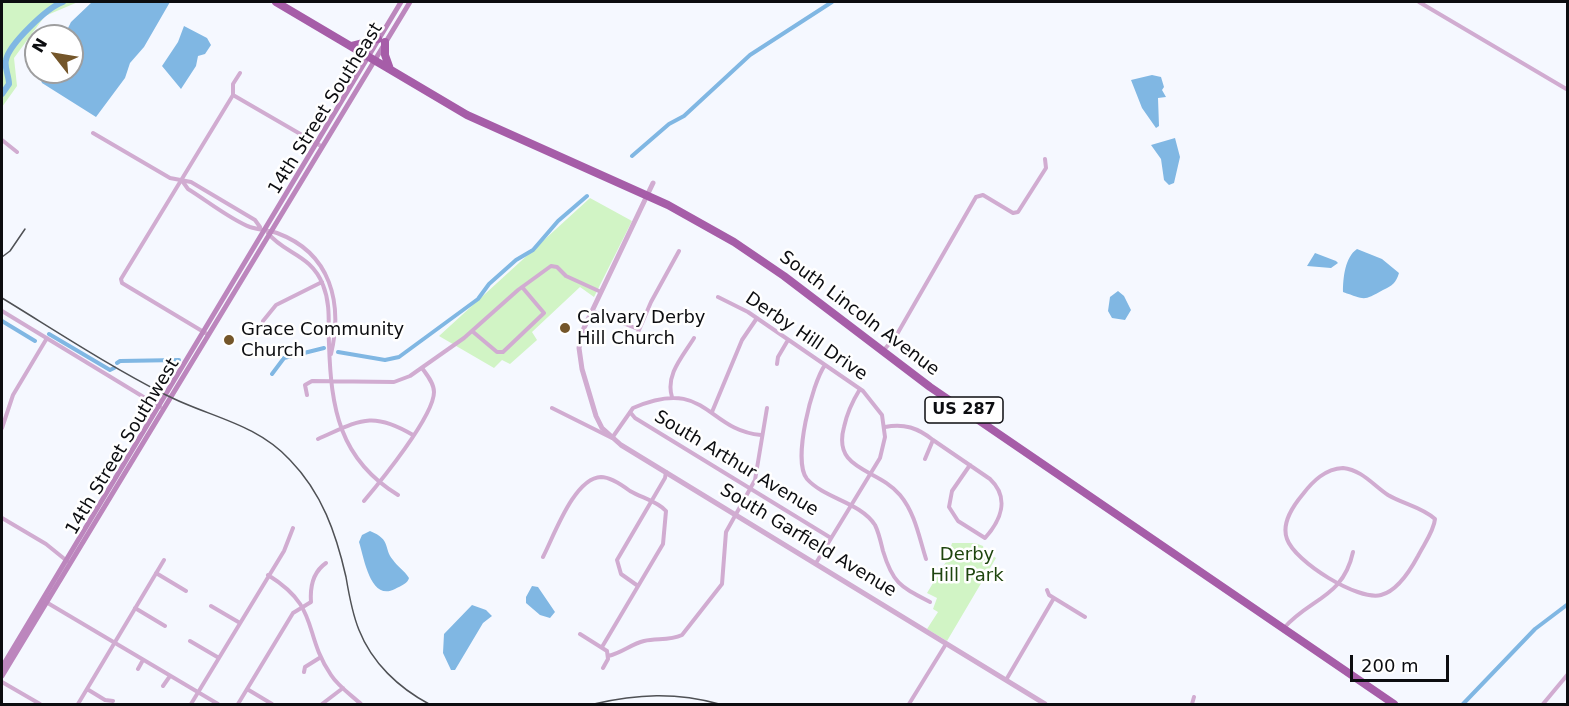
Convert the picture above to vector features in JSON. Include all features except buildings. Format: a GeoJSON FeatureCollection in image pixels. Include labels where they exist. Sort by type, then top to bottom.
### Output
{"type":"FeatureCollection","features":[{"type":"Feature","properties":{"kind":"highway","name":"South Lincoln Avenue"},"geometry":{"type":"LineString","coordinates":[[276,2],[477,119],[647,195],[687,215],[762,260],[882,352],[1394,705]]}},
{"type":"Feature","properties":{"kind":"highway"},"geometry":{"type":"LineString","coordinates":[[351,46],[381,41],[390,69]]}},
{"type":"Feature","properties":{"kind":"main road","name":"14th Street Southeast"},"geometry":{"type":"LineString","coordinates":[[264,230],[371,58],[401,2]]}},
{"type":"Feature","properties":{"kind":"main road","name":"14th Street Southeast"},"geometry":{"type":"LineString","coordinates":[[381,41],[410,2]]}},
{"type":"Feature","properties":{"kind":"main road","name":"14th Street Southwest"},"geometry":{"type":"LineString","coordinates":[[2,676],[264,230]]}},
{"type":"Feature","properties":{"kind":"main road","name":"14th Street Southwest"},"geometry":{"type":"LineString","coordinates":[[2,667],[45,601]]}},
{"type":"Feature","properties":{"kind":"street"},"geometry":{"type":"LineString","coordinates":[[1419,2],[1568,90]]}},
{"type":"Feature","properties":{"kind":"street"},"geometry":{"type":"LineString","coordinates":[[205,333],[121,281],[233,95],[233,84],[240,72]]}},
{"type":"Feature","properties":{"kind":"street"},"geometry":{"type":"LineString","coordinates":[[233,95],[318,145]]}},
{"type":"Feature","properties":{"kind":"street"},"geometry":{"type":"LineString","coordinates":[[93,133],[170,178],[191,182],[255,220],[272,239],[309,263],[322,282],[329,306],[330,381],[333,403],[341,429],[359,461],[380,482],[398,495]]}},
{"type":"Feature","properties":{"kind":"street"},"geometry":{"type":"LineString","coordinates":[[2,140],[17,152]]}},
{"type":"Feature","properties":{"kind":"street"},"geometry":{"type":"LineString","coordinates":[[882,352],[896,335],[976,197],[983,195],[1011,212],[1018,212],[1046,168],[1044,159]]}},
{"type":"Feature","properties":{"kind":"street"},"geometry":{"type":"LineString","coordinates":[[182,181],[188,189],[243,222],[276,233],[306,252],[327,278],[336,309],[330,358]]}},
{"type":"Feature","properties":{"kind":"street"},"geometry":{"type":"LineString","coordinates":[[653,183],[581,336],[580,359],[596,416],[602,428],[612,438],[630,411],[639,405],[672,397],[687,398],[746,432],[761,435]]}},
{"type":"Feature","properties":{"kind":"street"},"geometry":{"type":"LineString","coordinates":[[633,344],[638,329],[679,251]]}},
{"type":"Feature","properties":{"kind":"street"},"geometry":{"type":"LineString","coordinates":[[307,395],[306,383],[394,382],[406,379],[472,332],[522,287],[553,266],[566,276],[601,292]]}},
{"type":"Feature","properties":{"kind":"street"},"geometry":{"type":"LineString","coordinates":[[263,321],[276,305],[322,282]]}},
{"type":"Feature","properties":{"kind":"street"},"geometry":{"type":"LineString","coordinates":[[472,332],[497,352],[502,352],[544,313],[522,287]]}},
{"type":"Feature","properties":{"kind":"street","name":"Derby Hill Drive"},"geometry":{"type":"LineString","coordinates":[[718,297],[757,318],[860,389],[877,406],[885,427]]}},
{"type":"Feature","properties":{"kind":"street"},"geometry":{"type":"LineString","coordinates":[[2,311],[160,407]]}},
{"type":"Feature","properties":{"kind":"street"},"geometry":{"type":"LineString","coordinates":[[592,311],[638,329]]}},
{"type":"Feature","properties":{"kind":"street"},"geometry":{"type":"LineString","coordinates":[[712,411],[742,340],[757,318]]}},
{"type":"Feature","properties":{"kind":"street"},"geometry":{"type":"LineString","coordinates":[[2,428],[12,395],[47,338]]}},
{"type":"Feature","properties":{"kind":"street"},"geometry":{"type":"LineString","coordinates":[[672,397],[669,385],[672,375],[694,338]]}},
{"type":"Feature","properties":{"kind":"street"},"geometry":{"type":"LineString","coordinates":[[777,364],[778,357],[788,340]]}},
{"type":"Feature","properties":{"kind":"street"},"geometry":{"type":"LineString","coordinates":[[825,365],[818,379],[807,417],[801,462],[805,475],[812,483],[851,506],[874,525],[893,578],[904,588],[930,602]]}},
{"type":"Feature","properties":{"kind":"street"},"geometry":{"type":"LineString","coordinates":[[364,501],[413,435],[434,395],[432,383],[422,368]]}},
{"type":"Feature","properties":{"kind":"street"},"geometry":{"type":"LineString","coordinates":[[860,389],[849,408],[840,444],[846,458],[895,490],[908,506],[926,559]]}},
{"type":"Feature","properties":{"kind":"street","name":"South Garfield Avenue"},"geometry":{"type":"LineString","coordinates":[[552,408],[612,438],[1045,705]]}},
{"type":"Feature","properties":{"kind":"street"},"geometry":{"type":"LineString","coordinates":[[608,656],[626,652],[640,642],[673,639],[685,632],[722,584],[726,532],[756,477],[767,408]]}},
{"type":"Feature","properties":{"kind":"street","name":"South Arthur Avenue"},"geometry":{"type":"LineString","coordinates":[[630,411],[635,418],[831,538]]}},
{"type":"Feature","properties":{"kind":"street"},"geometry":{"type":"LineString","coordinates":[[318,439],[359,422],[376,419],[391,422],[413,435]]}},
{"type":"Feature","properties":{"kind":"street"},"geometry":{"type":"LineString","coordinates":[[816,563],[883,451],[885,427],[908,426],[933,440],[970,465],[993,481],[1003,498],[999,517],[985,538],[958,521],[949,507],[952,491],[970,465]]}},
{"type":"Feature","properties":{"kind":"street"},"geometry":{"type":"LineString","coordinates":[[925,459],[933,440]]}},
{"type":"Feature","properties":{"kind":"street"},"geometry":{"type":"LineString","coordinates":[[1343,468],[1363,475],[1388,495],[1427,512],[1435,521],[1414,562],[1401,580],[1382,595],[1372,596],[1354,591],[1339,582],[1294,552],[1286,537],[1287,520],[1313,482],[1326,472],[1343,468]]}},
{"type":"Feature","properties":{"kind":"street"},"geometry":{"type":"LineString","coordinates":[[639,586],[621,574],[617,563],[666,472]]}},
{"type":"Feature","properties":{"kind":"street"},"geometry":{"type":"LineString","coordinates":[[543,557],[573,497],[585,483],[601,477],[609,479],[645,500],[652,501],[666,511],[666,535],[648,574],[602,647]]}},
{"type":"Feature","properties":{"kind":"street"},"geometry":{"type":"LineString","coordinates":[[2,518],[46,544],[68,561]]}},
{"type":"Feature","properties":{"kind":"street"},"geometry":{"type":"LineString","coordinates":[[190,705],[284,551],[293,528]]}},
{"type":"Feature","properties":{"kind":"street"},"geometry":{"type":"LineString","coordinates":[[1283,629],[1300,612],[1328,596],[1339,582],[1353,552]]}},
{"type":"Feature","properties":{"kind":"street"},"geometry":{"type":"LineString","coordinates":[[78,705],[164,560]]}},
{"type":"Feature","properties":{"kind":"street"},"geometry":{"type":"LineString","coordinates":[[238,705],[292,613],[303,604],[311,602],[310,587],[321,566],[326,563]]}},
{"type":"Feature","properties":{"kind":"street"},"geometry":{"type":"LineString","coordinates":[[156,573],[186,591]]}},
{"type":"Feature","properties":{"kind":"street"},"geometry":{"type":"LineString","coordinates":[[268,575],[290,590],[303,604],[321,657],[332,677],[361,705]]}},
{"type":"Feature","properties":{"kind":"street"},"geometry":{"type":"LineString","coordinates":[[1047,590],[1054,598],[1085,617]]}},
{"type":"Feature","properties":{"kind":"street"},"geometry":{"type":"LineString","coordinates":[[1006,681],[1054,598]]}},
{"type":"Feature","properties":{"kind":"street"},"geometry":{"type":"LineString","coordinates":[[45,601],[218,705]]}},
{"type":"Feature","properties":{"kind":"street"},"geometry":{"type":"LineString","coordinates":[[211,606],[240,623]]}},
{"type":"Feature","properties":{"kind":"street"},"geometry":{"type":"LineString","coordinates":[[135,608],[165,626]]}},
{"type":"Feature","properties":{"kind":"street"},"geometry":{"type":"LineString","coordinates":[[580,634],[602,647],[608,656]]}},
{"type":"Feature","properties":{"kind":"street"},"geometry":{"type":"LineString","coordinates":[[190,641],[219,658]]}},
{"type":"Feature","properties":{"kind":"street"},"geometry":{"type":"LineString","coordinates":[[909,705],[946,644]]}},
{"type":"Feature","properties":{"kind":"street"},"geometry":{"type":"LineString","coordinates":[[603,668],[608,656]]}},
{"type":"Feature","properties":{"kind":"street"},"geometry":{"type":"LineString","coordinates":[[304,672],[305,667],[321,657]]}},
{"type":"Feature","properties":{"kind":"street"},"geometry":{"type":"LineString","coordinates":[[138,669],[143,660]]}},
{"type":"Feature","properties":{"kind":"street"},"geometry":{"type":"LineString","coordinates":[[1543,705],[1568,674]]}},
{"type":"Feature","properties":{"kind":"street"},"geometry":{"type":"LineString","coordinates":[[163,686],[170,676]]}},
{"type":"Feature","properties":{"kind":"street"},"geometry":{"type":"LineString","coordinates":[[2,682],[40,705]]}},
{"type":"Feature","properties":{"kind":"street"},"geometry":{"type":"LineString","coordinates":[[322,705],[343,688]]}},
{"type":"Feature","properties":{"kind":"street"},"geometry":{"type":"LineString","coordinates":[[87,689],[105,700],[113,700]]}},
{"type":"Feature","properties":{"kind":"street"},"geometry":{"type":"LineString","coordinates":[[247,689],[272,705]]}},
{"type":"Feature","properties":{"kind":"street"},"geometry":{"type":"LineString","coordinates":[[1192,705],[1194,697]]}},
{"type":"Feature","properties":{"kind":"green space"},"geometry":{"type":"Polygon","coordinates":[[[2,2],[78,2],[45,16],[39,24],[24,24],[24,44],[14,58],[17,86],[2,107],[2,2]]]}},
{"type":"Feature","properties":{"kind":"green space"},"geometry":{"type":"Polygon","coordinates":[[[590,198],[632,221],[594,297],[580,287],[532,332],[537,340],[510,364],[502,360],[494,368],[439,336],[590,198]]]}},
{"type":"Feature","properties":{"kind":"green space","name":"Derby Hill Park"},"geometry":{"type":"Polygon","coordinates":[[[952,543],[975,543],[983,546],[984,550],[996,558],[947,641],[927,629],[938,612],[933,609],[937,598],[927,593],[947,560],[952,543]]]}},
{"type":"Feature","properties":{"kind":"water"},"geometry":{"type":"Polygon","coordinates":[[[92,2],[170,2],[144,47],[130,63],[125,78],[96,117],[44,84],[84,84],[84,24],[70,24],[92,2]]]}},
{"type":"Feature","properties":{"kind":"water"},"geometry":{"type":"Polygon","coordinates":[[[184,26],[207,38],[211,45],[205,54],[198,56],[196,66],[181,89],[162,66],[178,42],[184,26]]]}},
{"type":"Feature","properties":{"kind":"water"},"geometry":{"type":"Polygon","coordinates":[[[1152,75],[1161,77],[1164,87],[1162,90],[1166,97],[1158,98],[1159,126],[1156,128],[1142,108],[1131,80],[1152,75]]]}},
{"type":"Feature","properties":{"kind":"water"},"geometry":{"type":"Polygon","coordinates":[[[1175,138],[1180,157],[1174,183],[1169,185],[1164,180],[1161,159],[1151,145],[1175,138]]]}},
{"type":"Feature","properties":{"kind":"water"},"geometry":{"type":"Polygon","coordinates":[[[1357,249],[1382,259],[1399,273],[1393,284],[1368,298],[1360,298],[1343,292],[1347,262],[1357,249]]]}},
{"type":"Feature","properties":{"kind":"water"},"geometry":{"type":"Polygon","coordinates":[[[1315,253],[1338,263],[1331,268],[1307,266],[1315,253]]]}},
{"type":"Feature","properties":{"kind":"water"},"geometry":{"type":"Polygon","coordinates":[[[1118,291],[1124,296],[1131,310],[1125,320],[1112,318],[1108,311],[1110,297],[1118,291]]]}},
{"type":"Feature","properties":{"kind":"water"},"geometry":{"type":"Polygon","coordinates":[[[370,531],[384,541],[390,556],[409,578],[406,583],[386,591],[374,584],[366,567],[359,542],[362,535],[370,531]]]}},
{"type":"Feature","properties":{"kind":"water"},"geometry":{"type":"Polygon","coordinates":[[[532,586],[538,587],[555,612],[550,618],[540,615],[526,603],[526,597],[532,586]]]}},
{"type":"Feature","properties":{"kind":"water"},"geometry":{"type":"Polygon","coordinates":[[[472,605],[486,610],[492,616],[483,623],[455,670],[451,670],[443,653],[444,634],[472,605]]]}},
{"type":"Feature","properties":{"kind":"waterway"},"geometry":{"type":"LineString","coordinates":[[2,94],[9,84],[6,63],[14,45],[39,18],[63,2]]}},
{"type":"Feature","properties":{"kind":"waterway"},"geometry":{"type":"LineString","coordinates":[[632,156],[669,124],[684,116],[750,55],[832,2]]}},
{"type":"Feature","properties":{"kind":"waterway"},"geometry":{"type":"LineString","coordinates":[[338,352],[385,360],[399,357],[478,299],[489,284],[516,260],[533,250],[558,221],[587,196]]}},
{"type":"Feature","properties":{"kind":"waterway"},"geometry":{"type":"LineString","coordinates":[[2,321],[35,341]]}},
{"type":"Feature","properties":{"kind":"waterway"},"geometry":{"type":"LineString","coordinates":[[49,334],[110,370],[114,368]]}},
{"type":"Feature","properties":{"kind":"waterway"},"geometry":{"type":"LineString","coordinates":[[272,374],[284,358],[324,348]]}},
{"type":"Feature","properties":{"kind":"waterway"},"geometry":{"type":"LineString","coordinates":[[117,363],[120,361],[179,360]]}},
{"type":"Feature","properties":{"kind":"waterway"},"geometry":{"type":"LineString","coordinates":[[1463,704],[1535,629],[1568,604]]}},
{"type":"Feature","properties":{"kind":"railway"},"geometry":{"type":"LineString","coordinates":[[2,257],[10,251],[25,229]]}},
{"type":"Feature","properties":{"kind":"railway"},"geometry":{"type":"LineString","coordinates":[[2,298],[145,384],[182,403],[247,429],[277,447],[311,486],[326,514],[342,561],[354,617],[371,653],[397,682],[429,704]]}},
{"type":"Feature","properties":{"kind":"railway"},"geometry":{"type":"LineString","coordinates":[[594,704],[641,696],[672,696],[719,704]]}},
{"type":"Feature","properties":{"kind":"place","name":"Calvary Derby Hill Church"},"geometry":{"type":"Point","coordinates":[565,328]}},
{"type":"Feature","properties":{"kind":"place","name":"Grace Community Church"},"geometry":{"type":"Point","coordinates":[229,340]}}]}
